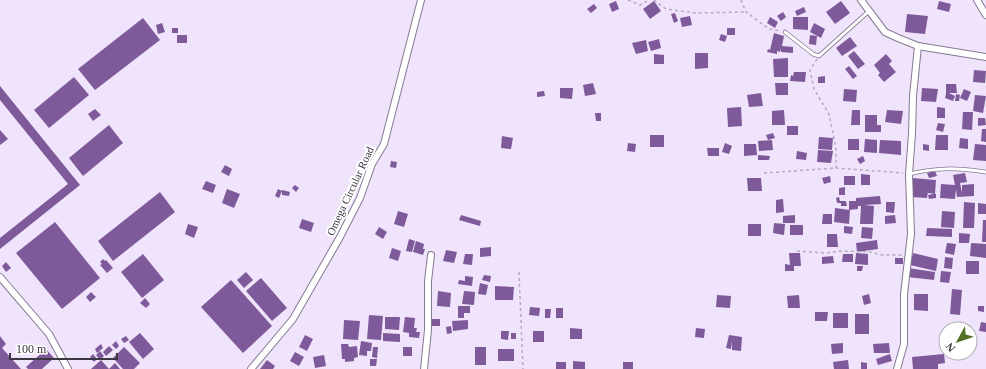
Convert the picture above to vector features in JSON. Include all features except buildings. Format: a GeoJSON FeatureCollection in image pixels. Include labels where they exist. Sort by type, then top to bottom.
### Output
{"type":"FeatureCollection","features":[{"type":"Feature","properties":{"kind":"street","name":"Omega Circular Road"},"geometry":{"type":"LineString","coordinates":[[250,369],[293,319],[340,237],[360,198],[372,164],[384,144],[421,0]]}},
{"type":"Feature","properties":{"kind":"street"},"geometry":{"type":"LineString","coordinates":[[861,0],[885,32],[918,46],[986,57]]}},
{"type":"Feature","properties":{"kind":"street"},"geometry":{"type":"LineString","coordinates":[[977,0],[986,15]]}},
{"type":"Feature","properties":{"kind":"street"},"geometry":{"type":"LineString","coordinates":[[897,369],[904,344],[904,294],[911,234],[909,174],[918,46]]}},
{"type":"Feature","properties":{"kind":"street"},"geometry":{"type":"LineString","coordinates":[[424,369],[428,330],[428,281],[432,255]]}},
{"type":"Feature","properties":{"kind":"street"},"geometry":{"type":"LineString","coordinates":[[0,278],[49,334],[68,369]]}},
{"type":"Feature","properties":{"kind":"lane"},"geometry":{"type":"LineString","coordinates":[[785,32],[813,54],[819,56],[869,11]]}},
{"type":"Feature","properties":{"kind":"lane"},"geometry":{"type":"LineString","coordinates":[[909,174],[923,170],[954,168],[986,172]]}},
{"type":"Feature","properties":{"kind":"path"},"geometry":{"type":"LineString","coordinates":[[628,0],[640,5],[650,0]]}},
{"type":"Feature","properties":{"kind":"path"},"geometry":{"type":"LineString","coordinates":[[654,0],[666,9],[695,13],[746,12]]}},
{"type":"Feature","properties":{"kind":"path"},"geometry":{"type":"LineString","coordinates":[[741,0],[746,12],[769,29],[785,32]]}},
{"type":"Feature","properties":{"kind":"path"},"geometry":{"type":"LineString","coordinates":[[819,56],[810,70],[814,89],[828,114],[836,148],[836,168]]}},
{"type":"Feature","properties":{"kind":"path"},"geometry":{"type":"LineString","coordinates":[[764,173],[836,168],[909,174]]}},
{"type":"Feature","properties":{"kind":"path"},"geometry":{"type":"LineString","coordinates":[[797,251],[826,253],[841,251],[870,252],[882,255],[909,255]]}},
{"type":"Feature","properties":{"kind":"path"},"geometry":{"type":"LineString","coordinates":[[519,272],[523,369]]}}]}
